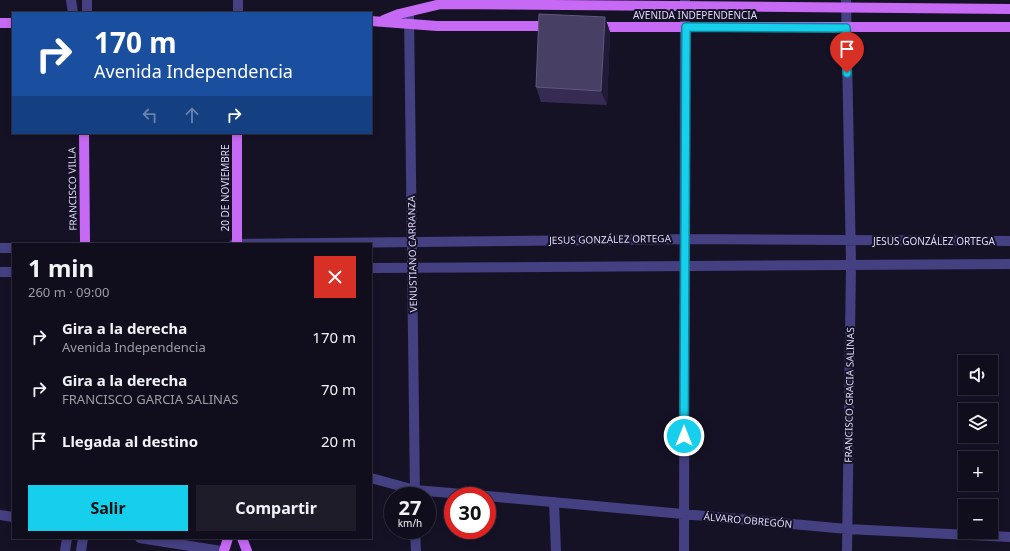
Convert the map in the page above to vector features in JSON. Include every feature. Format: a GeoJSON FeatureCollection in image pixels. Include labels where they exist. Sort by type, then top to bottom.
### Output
{"type":"FeatureCollection","features":[{"type":"Feature","properties":{"kind":"main road","name":"AVENIDA INDEPENDENCIA"},"geometry":{"type":"LineString","coordinates":[[376,21],[441,4],[846,4],[1010,9]]}},
{"type":"Feature","properties":{"kind":"main road","name":"AVENIDA INDEPENDENCIA"},"geometry":{"type":"LineString","coordinates":[[376,21],[437,26],[564,26]]}},
{"type":"Feature","properties":{"kind":"main road"},"geometry":{"type":"LineString","coordinates":[[0,23],[12,23]]}},
{"type":"Feature","properties":{"kind":"main road","name":"AVENIDA INDEPENDENCIA"},"geometry":{"type":"LineString","coordinates":[[587,27],[1010,28]]}},
{"type":"Feature","properties":{"kind":"main road","name":"FRANCISCO VILLA"},"geometry":{"type":"LineString","coordinates":[[84,134],[85,243]]}},
{"type":"Feature","properties":{"kind":"main road","name":"20 DE NOVIEMBRE"},"geometry":{"type":"LineString","coordinates":[[236,243],[237,134]]}},
{"type":"Feature","properties":{"kind":"main road"},"geometry":{"type":"LineString","coordinates":[[222,551],[228,539]]}},
{"type":"Feature","properties":{"kind":"main road"},"geometry":{"type":"LineString","coordinates":[[242,539],[247,551]]}},
{"type":"Feature","properties":{"kind":"street"},"geometry":{"type":"LineString","coordinates":[[71,0],[73,12]]}},
{"type":"Feature","properties":{"kind":"street"},"geometry":{"type":"LineString","coordinates":[[87,0],[87,12]]}},
{"type":"Feature","properties":{"kind":"street"},"geometry":{"type":"LineString","coordinates":[[238,0],[238,12]]}},
{"type":"Feature","properties":{"kind":"street"},"geometry":{"type":"LineString","coordinates":[[684,551],[685,3]]}},
{"type":"Feature","properties":{"kind":"street","name":"FRANCISCO GRACIA SALINAS"},"geometry":{"type":"LineString","coordinates":[[846,4],[851,264],[847,551]]}},
{"type":"Feature","properties":{"kind":"street","name":"VENUSTIANO CARRANZA"},"geometry":{"type":"LineString","coordinates":[[409,12],[415,487]]}},
{"type":"Feature","properties":{"kind":"street","name":"JESUS GONZÁLEZ ORTEGA"},"geometry":{"type":"LineString","coordinates":[[324,243],[685,238],[1010,241]]}},
{"type":"Feature","properties":{"kind":"street"},"geometry":{"type":"LineString","coordinates":[[0,248],[12,248]]}},
{"type":"Feature","properties":{"kind":"street"},"geometry":{"type":"LineString","coordinates":[[372,268],[1010,264]]}},
{"type":"Feature","properties":{"kind":"street"},"geometry":{"type":"LineString","coordinates":[[0,272],[12,272]]}},
{"type":"Feature","properties":{"kind":"street","name":"ÁLVARO OBREGÓN"},"geometry":{"type":"LineString","coordinates":[[372,478],[380,479],[400,487]]}},
{"type":"Feature","properties":{"kind":"street","name":"ÁLVARO OBREGÓN"},"geometry":{"type":"LineString","coordinates":[[496,497],[847,528],[1010,537]]}},
{"type":"Feature","properties":{"kind":"street"},"geometry":{"type":"LineString","coordinates":[[554,502],[556,551]]}},
{"type":"Feature","properties":{"kind":"street"},"geometry":{"type":"LineString","coordinates":[[0,515],[12,517]]}},
{"type":"Feature","properties":{"kind":"street"},"geometry":{"type":"LineString","coordinates":[[65,551],[67,539]]}},
{"type":"Feature","properties":{"kind":"street"},"geometry":{"type":"LineString","coordinates":[[81,551],[83,539]]}},
{"type":"Feature","properties":{"kind":"street"},"geometry":{"type":"LineString","coordinates":[[146,539],[222,551]]}},
{"type":"Feature","properties":{"kind":"street"},"geometry":{"type":"LineString","coordinates":[[415,539],[416,551]]}},
{"type":"Feature","properties":{"kind":"building"},"geometry":{"type":"Polygon","coordinates":[[[539,14],[605,17],[601,91],[536,87],[539,14]]]}},
{"type":"Feature","properties":{"kind":"route"},"geometry":{"type":"LineString","coordinates":[[684,436],[686,27],[846,28],[847,73]]}}]}
